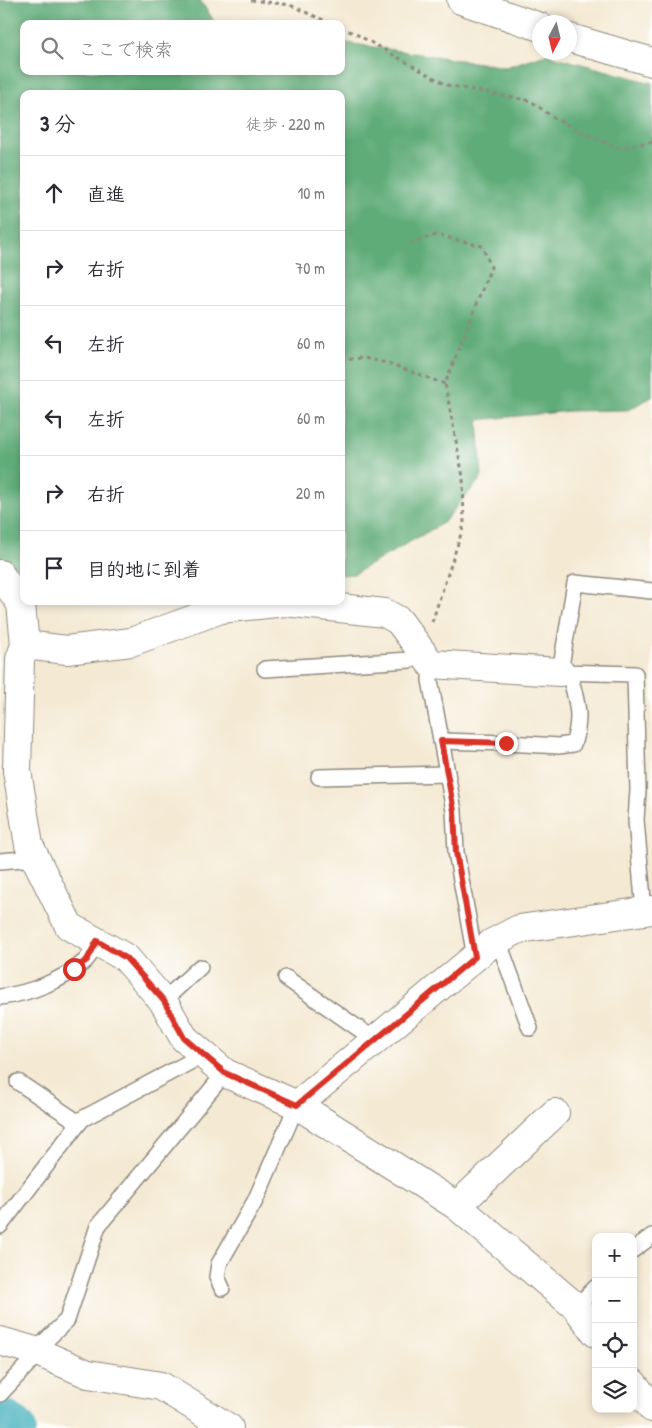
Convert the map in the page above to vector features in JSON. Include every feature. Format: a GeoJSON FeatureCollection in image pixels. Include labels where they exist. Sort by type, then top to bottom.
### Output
{"type":"FeatureCollection","features":[{"type":"Feature","properties":{"kind":"street"},"geometry":{"type":"LineString","coordinates":[[461,0],[532,24]]}},
{"type":"Feature","properties":{"kind":"street"},"geometry":{"type":"LineString","coordinates":[[577,40],[652,62]]}},
{"type":"Feature","properties":{"kind":"street"},"geometry":{"type":"LineString","coordinates":[[1,576],[20,603]]}},
{"type":"Feature","properties":{"kind":"street"},"geometry":{"type":"LineString","coordinates":[[21,605],[25,645],[20,659],[18,771],[29,845],[69,926],[126,958],[164,1001],[184,1038],[225,1073],[297,1105],[457,1206],[576,1307],[592,1328]]}},
{"type":"Feature","properties":{"kind":"street"},"geometry":{"type":"LineString","coordinates":[[25,645],[67,650],[131,642],[221,609],[258,605]]}},
{"type":"Feature","properties":{"kind":"street"},"geometry":{"type":"LineString","coordinates":[[312,605],[385,613],[399,621],[426,658],[564,672]]}},
{"type":"Feature","properties":{"kind":"street"},"geometry":{"type":"LineString","coordinates":[[297,1105],[498,940],[519,929],[648,911]]}},
{"type":"Feature","properties":{"kind":"street"},"geometry":{"type":"LineString","coordinates":[[457,1206],[554,1113]]}},
{"type":"Feature","properties":{"kind":"street"},"geometry":{"type":"LineString","coordinates":[[0,1341],[32,1356],[88,1374],[161,1386],[229,1428]]}},
{"type":"Feature","properties":{"kind":"street"},"geometry":{"type":"LineString","coordinates":[[637,1388],[652,1408]]}},
{"type":"Feature","properties":{"kind":"lane"},"geometry":{"type":"LineString","coordinates":[[441,741],[559,746],[573,744],[578,729],[578,707],[564,672],[575,583],[652,590]]}},
{"type":"Feature","properties":{"kind":"lane"},"geometry":{"type":"LineString","coordinates":[[266,669],[426,658],[454,811],[456,852],[475,957]]}},
{"type":"Feature","properties":{"kind":"lane"},"geometry":{"type":"LineString","coordinates":[[564,672],[635,674],[638,790],[636,820],[648,911]]}},
{"type":"Feature","properties":{"kind":"lane"},"geometry":{"type":"LineString","coordinates":[[319,777],[447,774]]}},
{"type":"Feature","properties":{"kind":"lane"},"geometry":{"type":"LineString","coordinates":[[0,862],[35,858]]}},
{"type":"Feature","properties":{"kind":"lane"},"geometry":{"type":"LineString","coordinates":[[498,940],[530,1028]]}},
{"type":"Feature","properties":{"kind":"lane"},"geometry":{"type":"LineString","coordinates":[[0,998],[12,996],[46,984],[74,969],[87,960],[97,941]]}},
{"type":"Feature","properties":{"kind":"lane"},"geometry":{"type":"LineString","coordinates":[[164,1001],[200,967]]}},
{"type":"Feature","properties":{"kind":"lane"},"geometry":{"type":"LineString","coordinates":[[286,978],[376,1040]]}},
{"type":"Feature","properties":{"kind":"lane"},"geometry":{"type":"LineString","coordinates":[[0,1226],[82,1119],[202,1055]]}},
{"type":"Feature","properties":{"kind":"lane"},"geometry":{"type":"LineString","coordinates":[[0,1394],[32,1356],[67,1320],[98,1226],[225,1073]]}},
{"type":"Feature","properties":{"kind":"lane"},"geometry":{"type":"LineString","coordinates":[[18,1082],[79,1123]]}},
{"type":"Feature","properties":{"kind":"lane"},"geometry":{"type":"LineString","coordinates":[[222,1288],[217,1277],[219,1264],[255,1201],[297,1105]]}},
{"type":"Feature","properties":{"kind":"lane"},"geometry":{"type":"LineString","coordinates":[[637,1247],[652,1236]]}},
{"type":"Feature","properties":{"kind":"lane"},"geometry":{"type":"LineString","coordinates":[[576,1307],[592,1291]]}},
{"type":"Feature","properties":{"kind":"path"},"geometry":{"type":"LineString","coordinates":[[251,0],[290,5],[323,20]]}},
{"type":"Feature","properties":{"kind":"path"},"geometry":{"type":"LineString","coordinates":[[345,30],[447,86],[530,101],[555,119],[617,148],[652,142]]}},
{"type":"Feature","properties":{"kind":"path"},"geometry":{"type":"LineString","coordinates":[[411,243],[436,235],[482,246],[491,267],[445,384],[463,477],[464,525],[426,658]]}},
{"type":"Feature","properties":{"kind":"path"},"geometry":{"type":"LineString","coordinates":[[345,360],[364,358],[387,363],[445,384]]}},
{"type":"Feature","properties":{"kind":"green space"},"geometry":{"type":"Polygon","coordinates":[[[0,0],[200,0],[213,20],[20,20],[20,75],[345,75],[345,43],[506,67],[532,58],[532,60],[567,60],[652,83],[652,397],[628,410],[570,411],[478,420],[482,477],[443,523],[354,574],[345,575],[345,90],[20,90],[20,569],[0,557],[0,0]]]}},
{"type":"Feature","properties":{"kind":"waterway"},"geometry":{"type":"LineString","coordinates":[[0,1420],[14,1428]]}},
{"type":"Feature","properties":{"kind":"route"},"geometry":{"type":"LineString","coordinates":[[74,969],[87,960],[97,941],[126,958],[164,1001],[184,1038],[202,1055],[225,1073],[297,1105],[475,957],[465,910],[456,852],[454,811],[441,741],[506,743]]}}]}
